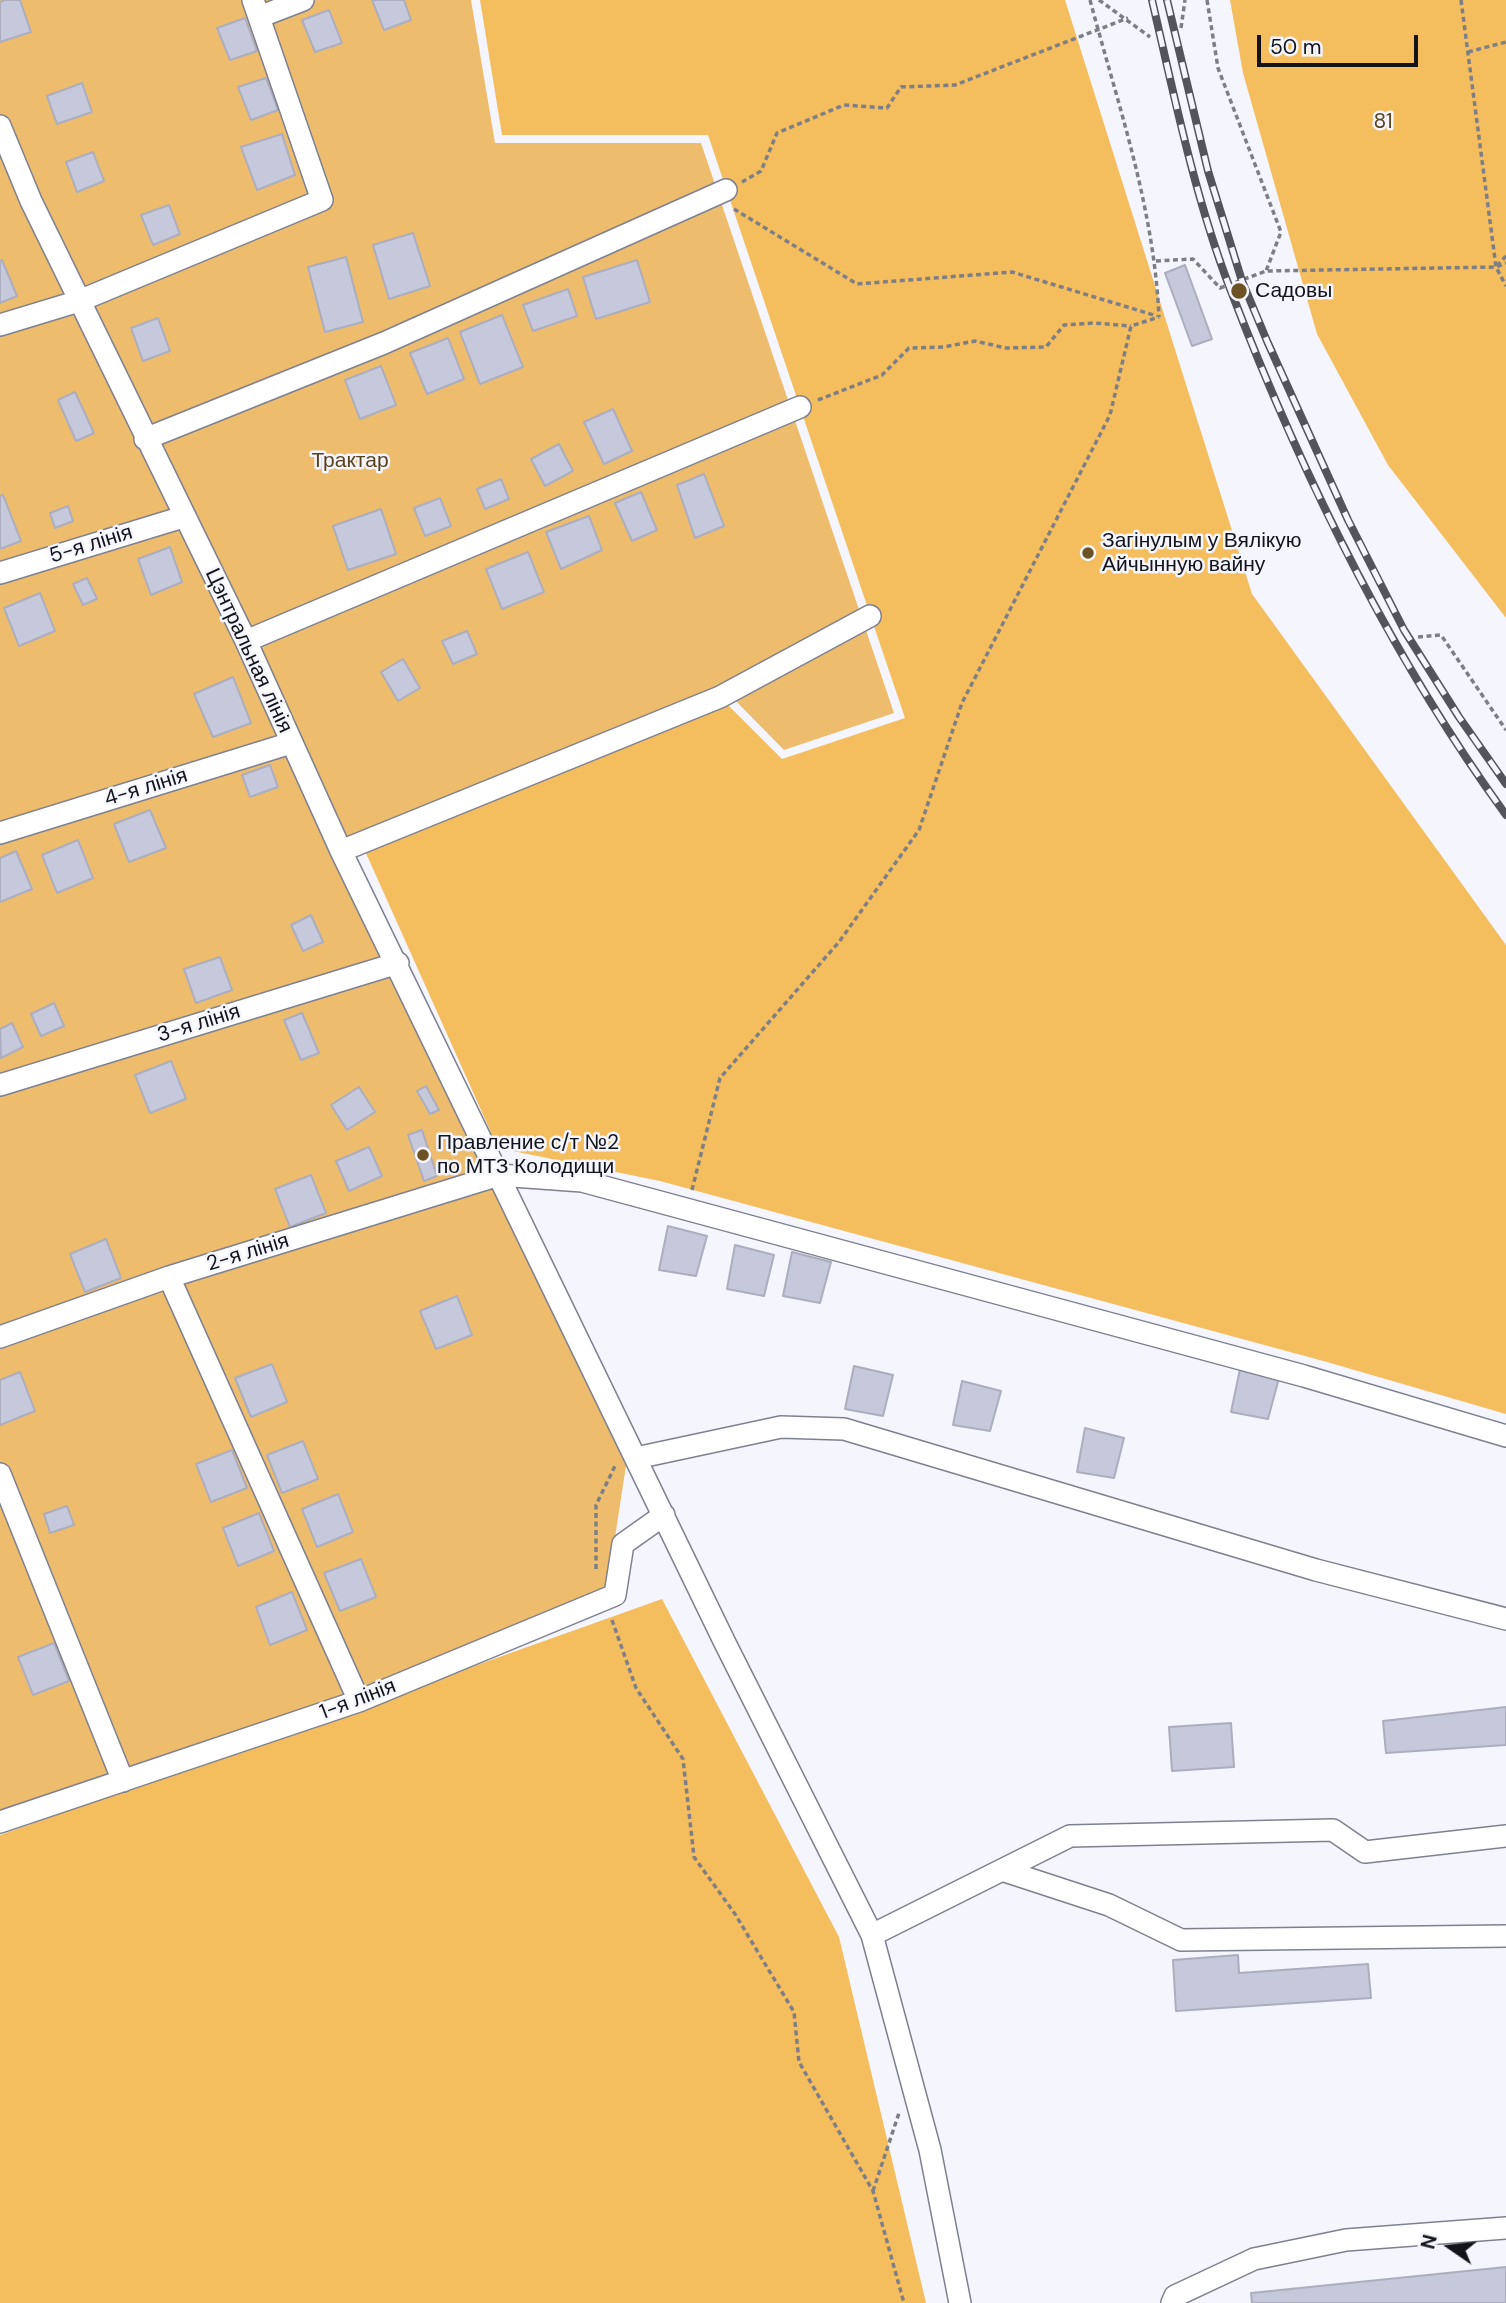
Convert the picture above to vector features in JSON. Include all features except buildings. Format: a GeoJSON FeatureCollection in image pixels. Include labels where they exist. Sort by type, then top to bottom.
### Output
{"type":"FeatureCollection","features":[{"type":"Feature","properties":{"kind":"street"},"geometry":{"type":"LineString","coordinates":[[0,325],[79,301],[322,200],[256,8],[303,0]]}},
{"type":"Feature","properties":{"kind":"street","name":"Цэнтральная лінія"},"geometry":{"type":"LineString","coordinates":[[0,125],[31,201],[183,517],[246,641],[341,850],[499,1175],[627,1458],[664,1516],[872,1935],[930,2150],[960,2303]]}},
{"type":"Feature","properties":{"kind":"street"},"geometry":{"type":"LineString","coordinates":[[145,439],[384,343],[726,190]]}},
{"type":"Feature","properties":{"kind":"street"},"geometry":{"type":"LineString","coordinates":[[246,641],[800,407]]}},
{"type":"Feature","properties":{"kind":"street","name":"5-я лінія"},"geometry":{"type":"LineString","coordinates":[[0,573],[183,517]]}},
{"type":"Feature","properties":{"kind":"street"},"geometry":{"type":"LineString","coordinates":[[341,850],[720,697],[870,616]]}},
{"type":"Feature","properties":{"kind":"street","name":"4-я лінія"},"geometry":{"type":"LineString","coordinates":[[0,833],[291,743]]}},
{"type":"Feature","properties":{"kind":"street","name":"3-я лінія"},"geometry":{"type":"LineString","coordinates":[[0,1085],[398,963]]}},
{"type":"Feature","properties":{"kind":"street"},"geometry":{"type":"LineString","coordinates":[[499,1175],[582,1181],[1304,1376],[1506,1436]]}},
{"type":"Feature","properties":{"kind":"street","name":"2-я лінія"},"geometry":{"type":"LineString","coordinates":[[0,1337],[169,1277],[499,1175]]}},
{"type":"Feature","properties":{"kind":"street"},"geometry":{"type":"LineString","coordinates":[[169,1277],[359,1701]]}},
{"type":"Feature","properties":{"kind":"street"},"geometry":{"type":"LineString","coordinates":[[627,1458],[780,1427],[844,1429],[1316,1570],[1506,1619]]}},
{"type":"Feature","properties":{"kind":"street"},"geometry":{"type":"LineString","coordinates":[[0,1474],[123,1781]]}},
{"type":"Feature","properties":{"kind":"street"},"geometry":{"type":"LineString","coordinates":[[605,1599],[615,1595],[623,1544],[664,1516]]}},
{"type":"Feature","properties":{"kind":"street","name":"1-я лінія"},"geometry":{"type":"LineString","coordinates":[[0,1822],[359,1701],[605,1599]]}},
{"type":"Feature","properties":{"kind":"street"},"geometry":{"type":"LineString","coordinates":[[872,1935],[1070,1836],[1333,1830],[1365,1852],[1506,1836]]}},
{"type":"Feature","properties":{"kind":"street"},"geometry":{"type":"LineString","coordinates":[[1002,1870],[1109,1905],[1181,1940],[1506,1936]]}},
{"type":"Feature","properties":{"kind":"street"},"geometry":{"type":"LineString","coordinates":[[1172,2303],[1175,2296],[1254,2259],[1346,2240],[1505,2226]]}},
{"type":"Feature","properties":{"kind":"path"},"geometry":{"type":"LineString","coordinates":[[1090,0],[1133,151],[1156,261],[1159,317]]}},
{"type":"Feature","properties":{"kind":"path"},"geometry":{"type":"LineString","coordinates":[[1099,0],[1128,18],[1150,37]]}},
{"type":"Feature","properties":{"kind":"path"},"geometry":{"type":"LineString","coordinates":[[1181,28],[1185,0]]}},
{"type":"Feature","properties":{"kind":"path"},"geometry":{"type":"LineString","coordinates":[[1206,0],[1218,68],[1281,232],[1266,271]]}},
{"type":"Feature","properties":{"kind":"path"},"geometry":{"type":"LineString","coordinates":[[1461,0],[1496,267],[1506,286]]}},
{"type":"Feature","properties":{"kind":"path"},"geometry":{"type":"LineString","coordinates":[[1128,18],[954,85],[901,87],[887,108],[844,105],[821,114],[777,133],[761,171],[726,190],[732,208],[857,284],[1012,272],[1159,317]]}},
{"type":"Feature","properties":{"kind":"path"},"geometry":{"type":"LineString","coordinates":[[1468,52],[1506,42]]}},
{"type":"Feature","properties":{"kind":"path"},"geometry":{"type":"LineString","coordinates":[[1496,267],[1506,256]]}},
{"type":"Feature","properties":{"kind":"path"},"geometry":{"type":"LineString","coordinates":[[1156,261],[1193,260],[1220,288],[1266,271],[1496,267],[1506,263]]}},
{"type":"Feature","properties":{"kind":"path"},"geometry":{"type":"LineString","coordinates":[[800,407],[882,375],[909,348],[944,347],[975,341],[1006,348],[1046,347],[1064,325],[1131,326],[1159,317]]}},
{"type":"Feature","properties":{"kind":"path"},"geometry":{"type":"LineString","coordinates":[[687,1210],[720,1078],[839,942],[919,830],[961,703],[1110,415],[1131,326]]}},
{"type":"Feature","properties":{"kind":"path"},"geometry":{"type":"LineString","coordinates":[[1418,637],[1441,635],[1506,730]]}},
{"type":"Feature","properties":{"kind":"path"},"geometry":{"type":"LineString","coordinates":[[627,1458],[596,1505],[596,1574],[636,1688],[683,1759],[694,1857],[735,1914],[794,2012],[799,2062],[873,2191],[904,2303]]}},
{"type":"Feature","properties":{"kind":"path"},"geometry":{"type":"LineString","coordinates":[[873,2191],[911,2077]]}},
{"type":"Feature","properties":{"kind":"green space","name":"Трактар"},"geometry":{"type":"Polygon","coordinates":[[[0,0],[471,0],[495,143],[701,143],[894,713],[784,750],[722,687],[330,846],[627,1459],[607,1589],[356,1693],[0,1813],[0,0]]]}},
{"type":"Feature","properties":{"kind":"green space"},"geometry":{"type":"Polygon","coordinates":[[[480,0],[1065,0],[1252,594],[1506,945],[1506,1414],[1327,1362],[660,1181],[498,1148],[361,842],[720,697],[782,759],[905,718],[708,135],[502,135],[480,0]]]}},
{"type":"Feature","properties":{"kind":"green space","name":"81"},"geometry":{"type":"Polygon","coordinates":[[[1230,0],[1506,0],[1506,618],[1388,465],[1317,334],[1243,73],[1230,0]]]}},
{"type":"Feature","properties":{"kind":"green space"},"geometry":{"type":"Polygon","coordinates":[[[662,1599],[839,1937],[926,2303],[0,2303],[0,1835],[662,1599]]]}},
{"type":"Feature","properties":{"kind":"railway"},"geometry":{"type":"LineString","coordinates":[[1152,0],[1205,216],[1256,355],[1350,560],[1423,690],[1506,815]]}},
{"type":"Feature","properties":{"kind":"railway"},"geometry":{"type":"LineString","coordinates":[[1167,0],[1208,171],[1242,281],[1267,341],[1348,520],[1404,630],[1459,717],[1506,784]]}},
{"type":"Feature","properties":{"kind":"place","name":"Садовы"},"geometry":{"type":"Point","coordinates":[1239,291]}},
{"type":"Feature","properties":{"kind":"place","name":"Загінулым у Вялікую Айчынную вайну"},"geometry":{"type":"Point","coordinates":[1088,553]}},
{"type":"Feature","properties":{"kind":"place","name":"Правление с/т №2 по МТЗ Колодищи"},"geometry":{"type":"Point","coordinates":[423,1155]}}]}
